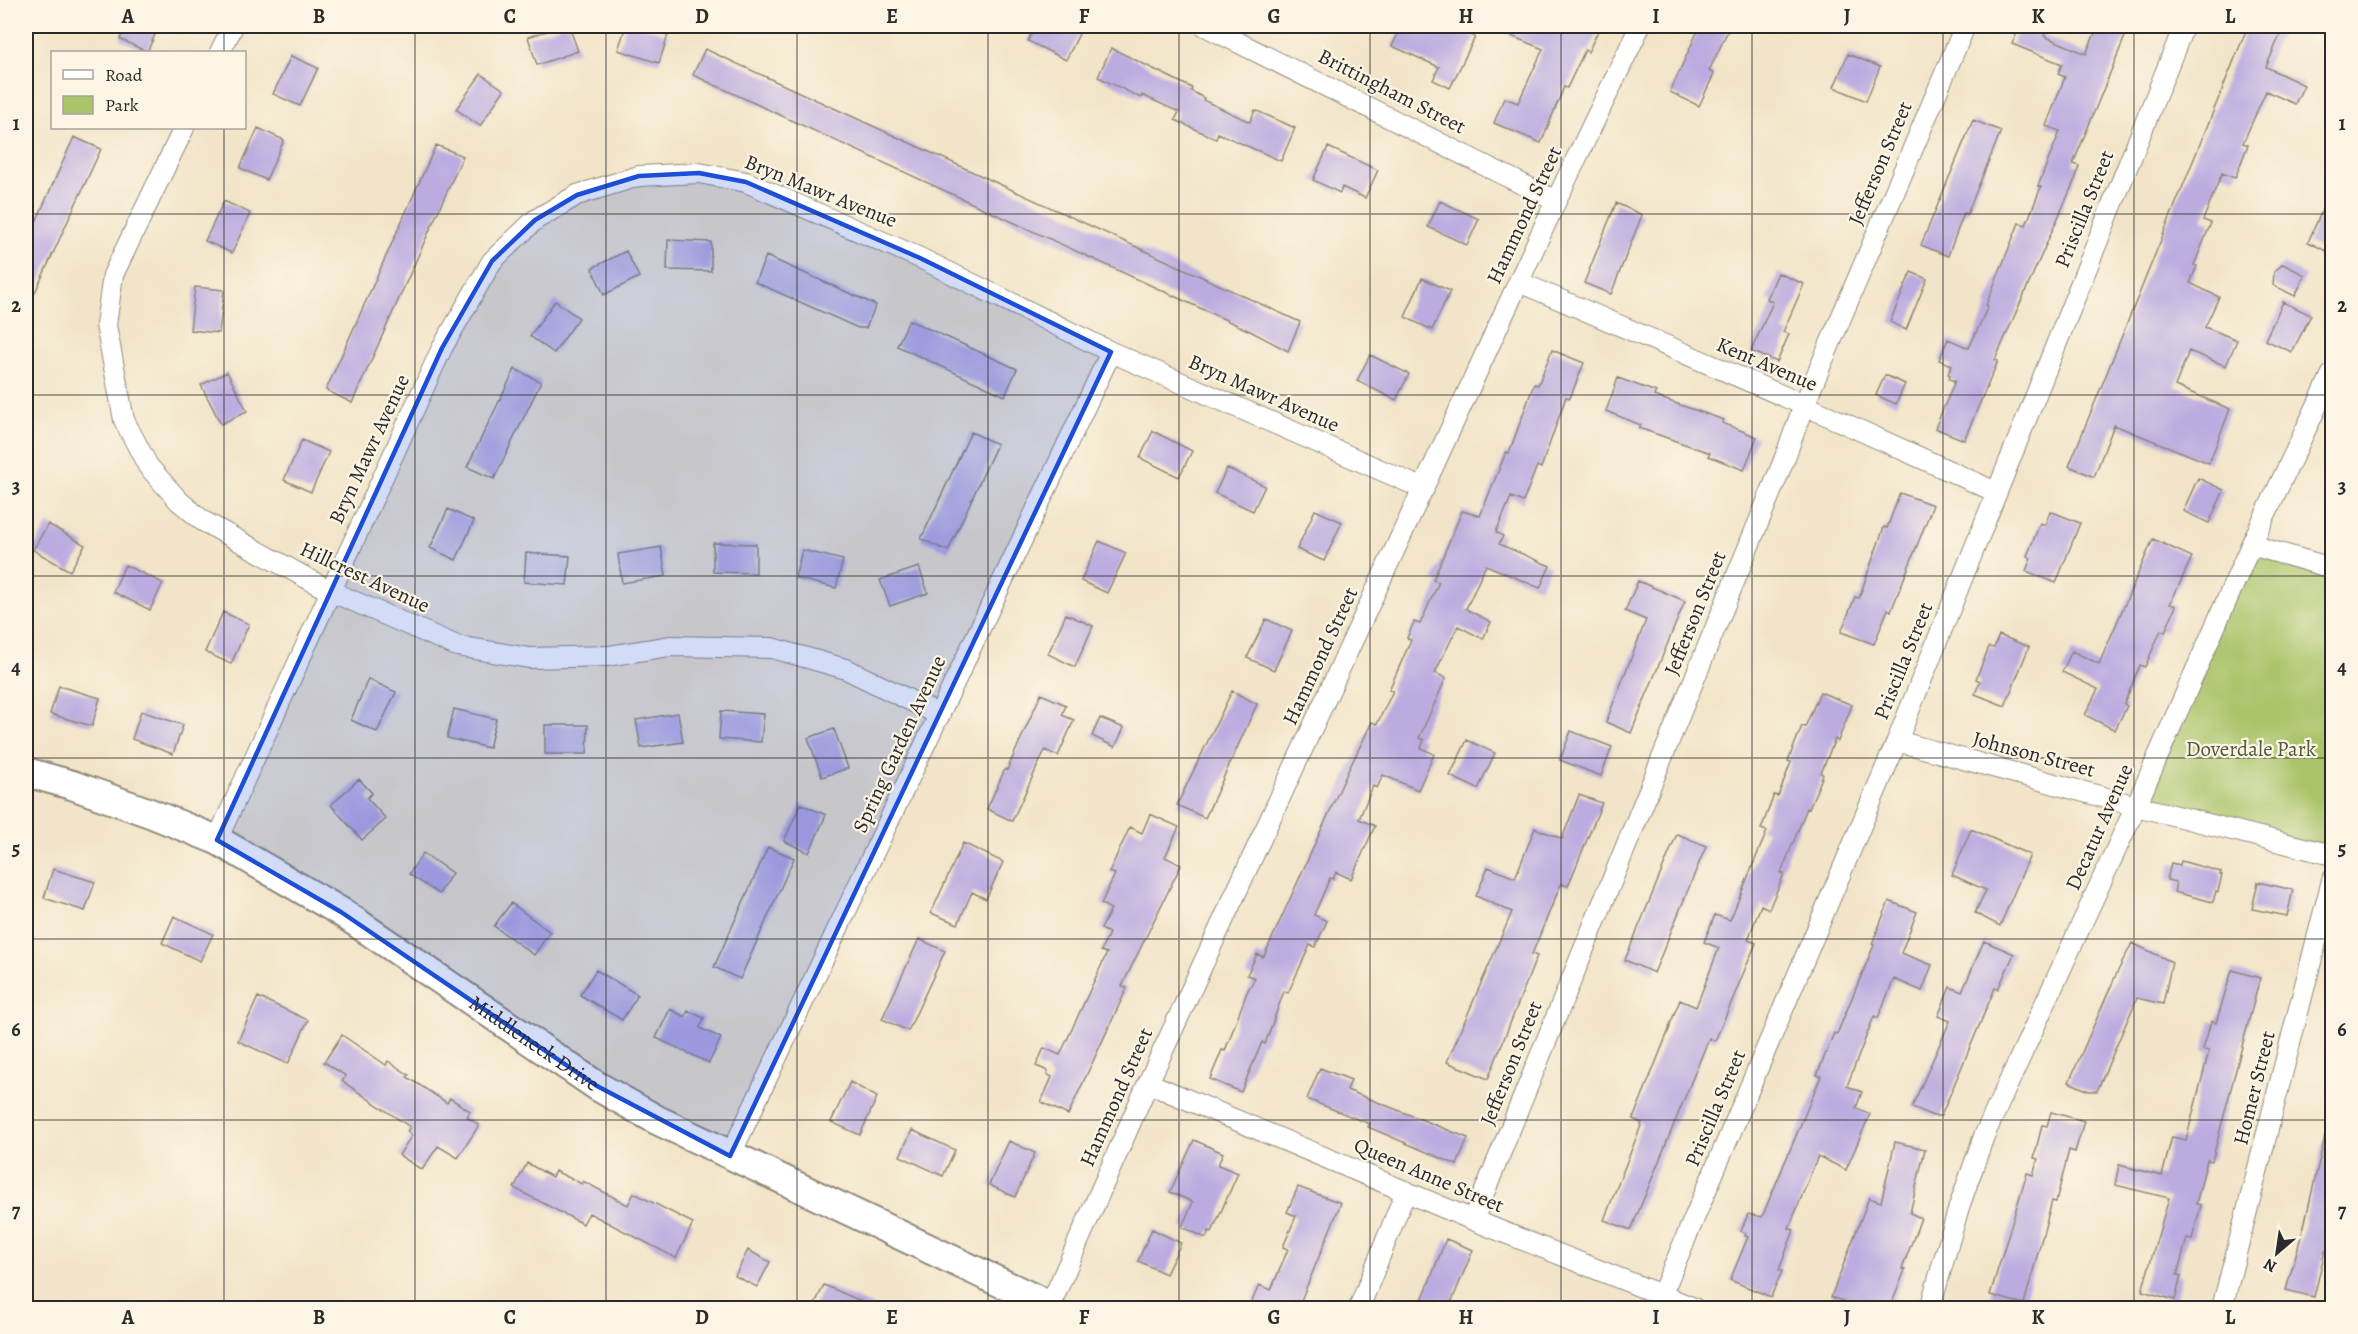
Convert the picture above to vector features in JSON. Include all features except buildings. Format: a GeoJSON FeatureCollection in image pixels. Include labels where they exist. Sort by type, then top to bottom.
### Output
{"type":"FeatureCollection","features":[{"type":"Feature","properties":{"kind":"street"},"geometry":{"type":"LineString","coordinates":[[220,51],[233,26]]}},
{"type":"Feature","properties":{"kind":"street","name":"Brittingham Street"},"geometry":{"type":"LineString","coordinates":[[1205,26],[1556,201]]}},
{"type":"Feature","properties":{"kind":"street","name":"Hammond Street"},"geometry":{"type":"LineString","coordinates":[[1050,1307],[1148,1083],[1556,201],[1640,26]]}},
{"type":"Feature","properties":{"kind":"street","name":"Jefferson Street"},"geometry":{"type":"LineString","coordinates":[[1473,1220],[1780,471],[1804,405],[1965,26]]}},
{"type":"Feature","properties":{"kind":"street","name":"Priscilla Street"},"geometry":{"type":"LineString","coordinates":[[1658,1303],[1897,741],[2184,26]]}},
{"type":"Feature","properties":{"kind":"street","name":"Hillcrest Avenue"},"geometry":{"type":"LineString","coordinates":[[184,129],[113,275],[105,325],[124,420],[148,466],[179,501],[203,521],[330,591],[457,646],[500,655],[530,658],[608,656],[670,646],[772,648],[846,669],[940,715]]}},
{"type":"Feature","properties":{"kind":"street","name":"Bryn Mawr Avenue"},"geometry":{"type":"LineString","coordinates":[[217,840],[442,348],[492,261],[536,220],[577,195],[639,176],[699,173],[746,182],[920,258],[1111,352],[1424,489]]}},
{"type":"Feature","properties":{"kind":"street","name":"Kent Avenue"},"geometry":{"type":"LineString","coordinates":[[1519,282],[1804,405],[1996,492]]}},
{"type":"Feature","properties":{"kind":"street","name":"Spring Garden Avenue"},"geometry":{"type":"LineString","coordinates":[[730,1156],[1111,352]]}},
{"type":"Feature","properties":{"kind":"street","name":"Decatur Avenue"},"geometry":{"type":"LineString","coordinates":[[1930,1308],[1959,1207],[1984,1136],[2136,806],[2250,545],[2332,374]]}},
{"type":"Feature","properties":{"kind":"street"},"geometry":{"type":"LineString","coordinates":[[2250,545],[2332,568]]}},
{"type":"Feature","properties":{"kind":"street","name":"Johnson Street"},"geometry":{"type":"LineString","coordinates":[[1897,741],[2136,806],[2332,855]]}},
{"type":"Feature","properties":{"kind":"street","name":"Middleneck Drive"},"geometry":{"type":"LineString","coordinates":[[26,772],[72,785],[217,840],[341,912],[597,1086],[657,1120],[1050,1307]]}},
{"type":"Feature","properties":{"kind":"street","name":"Homer Street"},"geometry":{"type":"LineString","coordinates":[[2222,1308],[2332,880]]}},
{"type":"Feature","properties":{"kind":"street","name":"Queen Anne Street"},"geometry":{"type":"LineString","coordinates":[[1148,1083],[1406,1191],[1658,1303],[1694,1308]]}},
{"type":"Feature","properties":{"kind":"street"},"geometry":{"type":"LineString","coordinates":[[1359,1308],[1406,1191]]}},
{"type":"Feature","properties":{"kind":"highlighted area"},"geometry":{"type":"Polygon","coordinates":[[[699,173],[746,182],[920,258],[1111,352],[730,1156],[597,1086],[341,912],[217,840],[442,348],[492,261],[535,220],[577,195],[639,176],[699,173]]]}},
{"type":"Feature","properties":{"kind":"green space","name":"Doverdale Park"},"geometry":{"type":"Polygon","coordinates":[[[2251,545],[2332,568],[2332,855],[2136,806],[2251,545]]]}}]}
